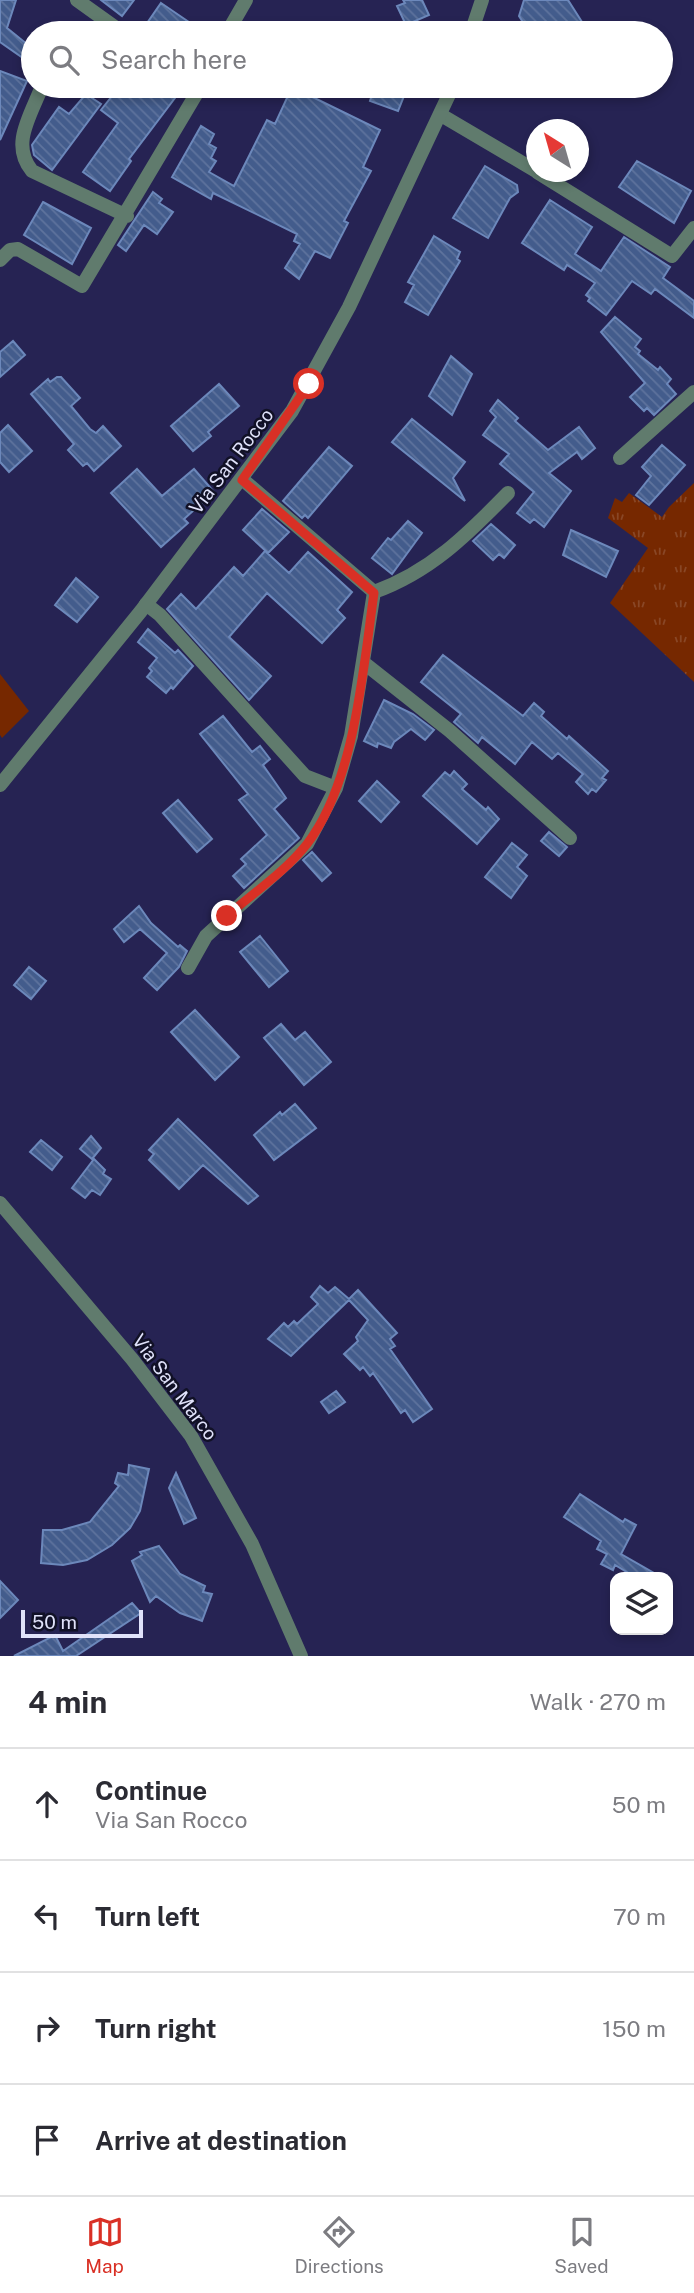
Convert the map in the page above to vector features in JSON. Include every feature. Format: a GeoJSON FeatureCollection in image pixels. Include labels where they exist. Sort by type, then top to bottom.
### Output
{"type":"FeatureCollection","features":[{"type":"Feature","properties":{"kind":"street"},"geometry":{"type":"LineString","coordinates":[[77,0],[106,21]]}},
{"type":"Feature","properties":{"kind":"street"},"geometry":{"type":"LineString","coordinates":[[235,21],[246,0]]}},
{"type":"Feature","properties":{"kind":"street"},"geometry":{"type":"LineString","coordinates":[[475,21],[482,0]]}},
{"type":"Feature","properties":{"kind":"street"},"geometry":{"type":"LineString","coordinates":[[38,98],[23,133],[21,150],[25,163],[32,171],[127,216]]}},
{"type":"Feature","properties":{"kind":"street"},"geometry":{"type":"LineString","coordinates":[[0,260],[10,250],[18,249],[82,286],[127,216],[193,98]]}},
{"type":"Feature","properties":{"kind":"street","name":"Via San Rocco"},"geometry":{"type":"LineString","coordinates":[[0,785],[242,480],[309,384],[448,98]]}},
{"type":"Feature","properties":{"kind":"street"},"geometry":{"type":"LineString","coordinates":[[441,115],[526,165]]}},
{"type":"Feature","properties":{"kind":"street"},"geometry":{"type":"LineString","coordinates":[[554,182],[672,256],[694,228]]}},
{"type":"Feature","properties":{"kind":"street"},"geometry":{"type":"LineString","coordinates":[[620,458],[694,392]]}},
{"type":"Feature","properties":{"kind":"street"},"geometry":{"type":"LineString","coordinates":[[242,480],[374,593]]}},
{"type":"Feature","properties":{"kind":"street"},"geometry":{"type":"LineString","coordinates":[[374,593],[401,583],[430,566],[464,539],[508,493]]}},
{"type":"Feature","properties":{"kind":"street"},"geometry":{"type":"LineString","coordinates":[[188,968],[206,936],[307,844],[336,788],[351,736],[374,593]]}},
{"type":"Feature","properties":{"kind":"street"},"geometry":{"type":"LineString","coordinates":[[146,604],[160,615],[305,776],[336,788]]}},
{"type":"Feature","properties":{"kind":"street"},"geometry":{"type":"LineString","coordinates":[[364,663],[450,731],[570,838]]}},
{"type":"Feature","properties":{"kind":"street","name":"Via San Marco"},"geometry":{"type":"LineString","coordinates":[[0,1203],[132,1359],[191,1436],[252,1544],[301,1656]]}},
{"type":"Feature","properties":{"kind":"green space"},"geometry":{"type":"Polygon","coordinates":[[[694,483],[694,682],[610,603],[648,548],[608,518],[615,498],[622,502],[629,493],[662,517],[694,483]]]}},
{"type":"Feature","properties":{"kind":"green space"},"geometry":{"type":"Polygon","coordinates":[[[0,674],[29,711],[2,738],[0,735],[0,674]]]}},
{"type":"Feature","properties":{"kind":"building"},"geometry":{"type":"Polygon","coordinates":[[[0,0],[16,0],[7,28],[21,39],[21,57],[0,42],[0,0]]]}},
{"type":"Feature","properties":{"kind":"building"},"geometry":{"type":"Polygon","coordinates":[[[101,0],[134,0],[122,16],[101,0]]]}},
{"type":"Feature","properties":{"kind":"building"},"geometry":{"type":"Polygon","coordinates":[[[403,0],[422,0],[429,15],[415,21],[404,21],[397,6],[405,3],[403,0]]]}},
{"type":"Feature","properties":{"kind":"building"},"geometry":{"type":"Polygon","coordinates":[[[524,0],[568,0],[581,21],[522,21],[519,16],[524,0]]]}},
{"type":"Feature","properties":{"kind":"building"},"geometry":{"type":"Polygon","coordinates":[[[161,3],[187,21],[149,21],[161,3]]]}},
{"type":"Feature","properties":{"kind":"building"},"geometry":{"type":"Polygon","coordinates":[[[0,71],[21,79],[21,94],[0,140],[0,71]]]}},
{"type":"Feature","properties":{"kind":"building"},"geometry":{"type":"Polygon","coordinates":[[[83,98],[92,98],[101,104],[52,170],[34,155],[32,145],[59,107],[69,114],[83,98]]]}},
{"type":"Feature","properties":{"kind":"building"},"geometry":{"type":"Polygon","coordinates":[[[110,98],[175,98],[129,159],[131,161],[110,191],[83,172],[118,123],[101,110],[110,98]]]}},
{"type":"Feature","properties":{"kind":"building"},"geometry":{"type":"Polygon","coordinates":[[[287,98],[315,98],[380,130],[363,167],[371,171],[344,221],[348,223],[330,258],[315,251],[299,279],[285,268],[300,244],[294,241],[297,234],[213,193],[211,199],[172,177],[201,126],[214,134],[209,144],[216,148],[211,158],[216,161],[209,172],[234,186],[267,120],[275,124],[287,98]]]}},
{"type":"Feature","properties":{"kind":"building"},"geometry":{"type":"Polygon","coordinates":[[[371,98],[403,98],[398,111],[370,101],[371,98]]]}},
{"type":"Feature","properties":{"kind":"building"},"geometry":{"type":"Polygon","coordinates":[[[637,161],[691,191],[674,223],[619,187],[637,161]]]}},
{"type":"Feature","properties":{"kind":"building"},"geometry":{"type":"Polygon","coordinates":[[[485,166],[517,185],[518,192],[510,198],[488,238],[453,218],[485,166]]]}},
{"type":"Feature","properties":{"kind":"building"},"geometry":{"type":"Polygon","coordinates":[[[153,192],[162,199],[159,203],[173,212],[157,234],[144,225],[126,251],[118,245],[153,192]]]}},
{"type":"Feature","properties":{"kind":"building"},"geometry":{"type":"Polygon","coordinates":[[[550,200],[592,227],[575,254],[601,271],[624,237],[670,267],[663,278],[694,301],[694,318],[655,289],[651,294],[632,281],[606,315],[588,301],[590,298],[586,295],[595,283],[567,265],[564,270],[522,243],[550,200]]]}},
{"type":"Feature","properties":{"kind":"building"},"geometry":{"type":"Polygon","coordinates":[[[43,202],[91,228],[72,264],[24,235],[43,202]]]}},
{"type":"Feature","properties":{"kind":"building"},"geometry":{"type":"Polygon","coordinates":[[[434,236],[460,252],[457,259],[460,261],[428,315],[405,302],[414,285],[408,282],[434,236]]]}},
{"type":"Feature","properties":{"kind":"building"},"geometry":{"type":"Polygon","coordinates":[[[615,317],[641,339],[635,347],[640,351],[638,354],[658,370],[660,367],[671,379],[667,384],[676,394],[654,415],[647,408],[644,411],[630,397],[645,383],[601,332],[615,317]]]}},
{"type":"Feature","properties":{"kind":"building"},"geometry":{"type":"Polygon","coordinates":[[[13,341],[25,355],[0,377],[0,352],[13,341]]]}},
{"type":"Feature","properties":{"kind":"building"},"geometry":{"type":"Polygon","coordinates":[[[451,356],[472,374],[452,415],[429,396],[451,356]]]}},
{"type":"Feature","properties":{"kind":"building"},"geometry":{"type":"Polygon","coordinates":[[[61,377],[80,398],[71,406],[90,429],[96,433],[103,426],[121,446],[94,471],[87,463],[83,466],[68,450],[74,444],[31,394],[48,379],[50,382],[61,377]]]}},
{"type":"Feature","properties":{"kind":"building"},"geometry":{"type":"Polygon","coordinates":[[[219,384],[239,406],[208,432],[211,436],[193,451],[171,426],[219,384]]]}},
{"type":"Feature","properties":{"kind":"building"},"geometry":{"type":"Polygon","coordinates":[[[498,400],[518,418],[515,421],[548,450],[579,427],[595,448],[582,459],[577,452],[549,473],[571,491],[544,527],[534,519],[530,523],[517,513],[534,492],[500,464],[509,454],[483,435],[496,417],[490,411],[498,400]]]}},
{"type":"Feature","properties":{"kind":"building"},"geometry":{"type":"Polygon","coordinates":[[[412,419],[465,462],[453,478],[465,501],[392,442],[412,419]]]}},
{"type":"Feature","properties":{"kind":"building"},"geometry":{"type":"Polygon","coordinates":[[[8,425],[32,451],[9,472],[0,462],[0,433],[8,425]]]}},
{"type":"Feature","properties":{"kind":"building"},"geometry":{"type":"Polygon","coordinates":[[[662,445],[685,465],[649,505],[636,495],[651,476],[642,467],[662,445]]]}},
{"type":"Feature","properties":{"kind":"building"},"geometry":{"type":"Polygon","coordinates":[[[329,447],[352,466],[308,518],[305,515],[302,518],[283,501],[329,447]]]}},
{"type":"Feature","properties":{"kind":"building"},"geometry":{"type":"Polygon","coordinates":[[[137,469],[162,496],[194,469],[214,492],[184,519],[188,523],[161,547],[111,493],[137,469]]]}},
{"type":"Feature","properties":{"kind":"building"},"geometry":{"type":"Polygon","coordinates":[[[262,509],[289,532],[268,553],[243,530],[262,509]]]}},
{"type":"Feature","properties":{"kind":"building"},"geometry":{"type":"Polygon","coordinates":[[[408,521],[422,533],[392,574],[372,558],[388,538],[391,540],[408,521]]]}},
{"type":"Feature","properties":{"kind":"building"},"geometry":{"type":"Polygon","coordinates":[[[491,524],[515,545],[504,558],[499,554],[493,560],[473,541],[491,524]]]}},
{"type":"Feature","properties":{"kind":"building"},"geometry":{"type":"Polygon","coordinates":[[[571,530],[618,551],[606,577],[563,555],[571,530]]]}},
{"type":"Feature","properties":{"kind":"building"},"geometry":{"type":"Polygon","coordinates":[[[265,551],[289,573],[308,552],[352,592],[337,610],[345,618],[322,643],[267,593],[229,637],[271,676],[249,700],[167,609],[181,594],[196,609],[234,567],[243,576],[265,551]]]}},
{"type":"Feature","properties":{"kind":"building"},"geometry":{"type":"Polygon","coordinates":[[[76,578],[98,597],[77,622],[55,605],[76,578]]]}},
{"type":"Feature","properties":{"kind":"building"},"geometry":{"type":"Polygon","coordinates":[[[148,629],[175,653],[178,650],[193,666],[173,689],[171,687],[166,693],[147,677],[152,671],[149,668],[157,658],[138,642],[148,629]]]}},
{"type":"Feature","properties":{"kind":"building"},"geometry":{"type":"Polygon","coordinates":[[[443,655],[523,716],[534,703],[544,712],[541,716],[567,739],[569,736],[608,771],[602,778],[606,780],[596,792],[592,789],[588,794],[576,782],[583,774],[558,753],[552,759],[532,742],[515,764],[482,737],[478,743],[454,722],[461,714],[421,682],[443,655]]]}},
{"type":"Feature","properties":{"kind":"building"},"geometry":{"type":"Polygon","coordinates":[[[384,700],[413,714],[434,730],[425,740],[411,729],[394,742],[391,748],[378,743],[377,747],[364,741],[384,700]]]}},
{"type":"Feature","properties":{"kind":"building"},"geometry":{"type":"Polygon","coordinates":[[[223,716],[252,752],[260,746],[270,759],[263,765],[286,798],[274,809],[299,838],[244,888],[233,876],[246,864],[241,859],[267,835],[239,800],[248,794],[200,734],[223,716]]]}},
{"type":"Feature","properties":{"kind":"building"},"geometry":{"type":"Polygon","coordinates":[[[454,771],[467,784],[462,789],[486,810],[488,807],[499,819],[477,844],[423,796],[445,772],[450,776],[454,771]]]}},
{"type":"Feature","properties":{"kind":"building"},"geometry":{"type":"Polygon","coordinates":[[[377,781],[399,802],[381,822],[359,801],[377,781]]]}},
{"type":"Feature","properties":{"kind":"building"},"geometry":{"type":"Polygon","coordinates":[[[178,800],[212,839],[197,852],[163,813],[178,800]]]}},
{"type":"Feature","properties":{"kind":"building"},"geometry":{"type":"Polygon","coordinates":[[[549,832],[567,847],[559,856],[541,841],[549,832]]]}},
{"type":"Feature","properties":{"kind":"building"},"geometry":{"type":"Polygon","coordinates":[[[512,843],[527,855],[517,867],[527,876],[511,898],[485,877],[512,843]]]}},
{"type":"Feature","properties":{"kind":"building"},"geometry":{"type":"Polygon","coordinates":[[[312,852],[331,873],[322,881],[303,860],[312,852]]]}},
{"type":"Feature","properties":{"kind":"building"},"geometry":{"type":"Polygon","coordinates":[[[139,906],[151,923],[178,947],[180,945],[187,951],[179,967],[157,990],[144,978],[167,953],[140,929],[124,942],[114,929],[139,906]]]}},
{"type":"Feature","properties":{"kind":"building"},"geometry":{"type":"Polygon","coordinates":[[[260,936],[288,971],[269,987],[240,952],[260,936]]]}},
{"type":"Feature","properties":{"kind":"building"},"geometry":{"type":"Polygon","coordinates":[[[29,967],[46,981],[31,999],[14,985],[29,967]]]}},
{"type":"Feature","properties":{"kind":"building"},"geometry":{"type":"Polygon","coordinates":[[[195,1010],[239,1057],[215,1080],[171,1032],[195,1010]]]}},
{"type":"Feature","properties":{"kind":"building"},"geometry":{"type":"Polygon","coordinates":[[[281,1024],[295,1040],[305,1032],[331,1062],[304,1085],[264,1038],[281,1024]]]}},
{"type":"Feature","properties":{"kind":"building"},"geometry":{"type":"Polygon","coordinates":[[[295,1104],[316,1128],[274,1160],[254,1135],[280,1112],[282,1115],[295,1104]]]}},
{"type":"Feature","properties":{"kind":"building"},"geometry":{"type":"Polygon","coordinates":[[[178,1119],[258,1196],[248,1204],[203,1165],[179,1189],[149,1160],[154,1154],[149,1150],[178,1119]]]}},
{"type":"Feature","properties":{"kind":"building"},"geometry":{"type":"Polygon","coordinates":[[[91,1136],[101,1148],[92,1159],[80,1149],[91,1136]]]}},
{"type":"Feature","properties":{"kind":"building"},"geometry":{"type":"Polygon","coordinates":[[[41,1140],[62,1157],[52,1170],[30,1152],[41,1140]]]}},
{"type":"Feature","properties":{"kind":"building"},"geometry":{"type":"Polygon","coordinates":[[[94,1159],[105,1170],[103,1174],[111,1179],[100,1195],[92,1190],[85,1198],[72,1188],[94,1159]]]}},
{"type":"Feature","properties":{"kind":"building"},"geometry":{"type":"Polygon","coordinates":[[[320,1286],[328,1293],[335,1287],[349,1299],[358,1290],[397,1333],[390,1339],[395,1346],[390,1349],[432,1409],[413,1422],[405,1410],[401,1413],[373,1373],[370,1376],[363,1367],[360,1370],[344,1354],[358,1341],[356,1337],[368,1320],[349,1300],[291,1356],[268,1339],[284,1323],[288,1327],[294,1321],[297,1324],[318,1304],[311,1297],[320,1286]]]}},
{"type":"Feature","properties":{"kind":"building"},"geometry":{"type":"Polygon","coordinates":[[[336,1391],[345,1402],[329,1413],[321,1402],[336,1391]]]}},
{"type":"Feature","properties":{"kind":"building"},"geometry":{"type":"Polygon","coordinates":[[[129,1465],[149,1469],[140,1511],[130,1528],[112,1545],[87,1560],[63,1565],[41,1563],[43,1530],[62,1530],[90,1522],[119,1486],[115,1483],[118,1473],[128,1475],[129,1465]]]}},
{"type":"Feature","properties":{"kind":"building"},"geometry":{"type":"Polygon","coordinates":[[[176,1473],[196,1518],[184,1524],[169,1488],[176,1473]]]}},
{"type":"Feature","properties":{"kind":"building"},"geometry":{"type":"Polygon","coordinates":[[[580,1494],[623,1522],[625,1519],[636,1525],[621,1554],[652,1572],[627,1572],[615,1565],[613,1570],[601,1564],[607,1554],[597,1549],[601,1541],[564,1517],[580,1494]]]}},
{"type":"Feature","properties":{"kind":"building"},"geometry":{"type":"Polygon","coordinates":[[[159,1546],[180,1574],[205,1586],[203,1592],[212,1594],[202,1621],[180,1613],[156,1596],[150,1602],[132,1561],[142,1555],[140,1552],[159,1546]]]}},
{"type":"Feature","properties":{"kind":"building"},"geometry":{"type":"Polygon","coordinates":[[[0,1581],[18,1600],[0,1618],[0,1581]]]}},
{"type":"Feature","properties":{"kind":"building"},"geometry":{"type":"Polygon","coordinates":[[[132,1603],[141,1613],[76,1656],[14,1656],[55,1635],[63,1651],[132,1603]]]}},
{"type":"Feature","properties":{"kind":"route"},"geometry":{"type":"LineString","coordinates":[[227,916],[307,844],[317,826],[336,788],[346,757],[364,663],[374,593],[242,480],[309,384]]}}]}
